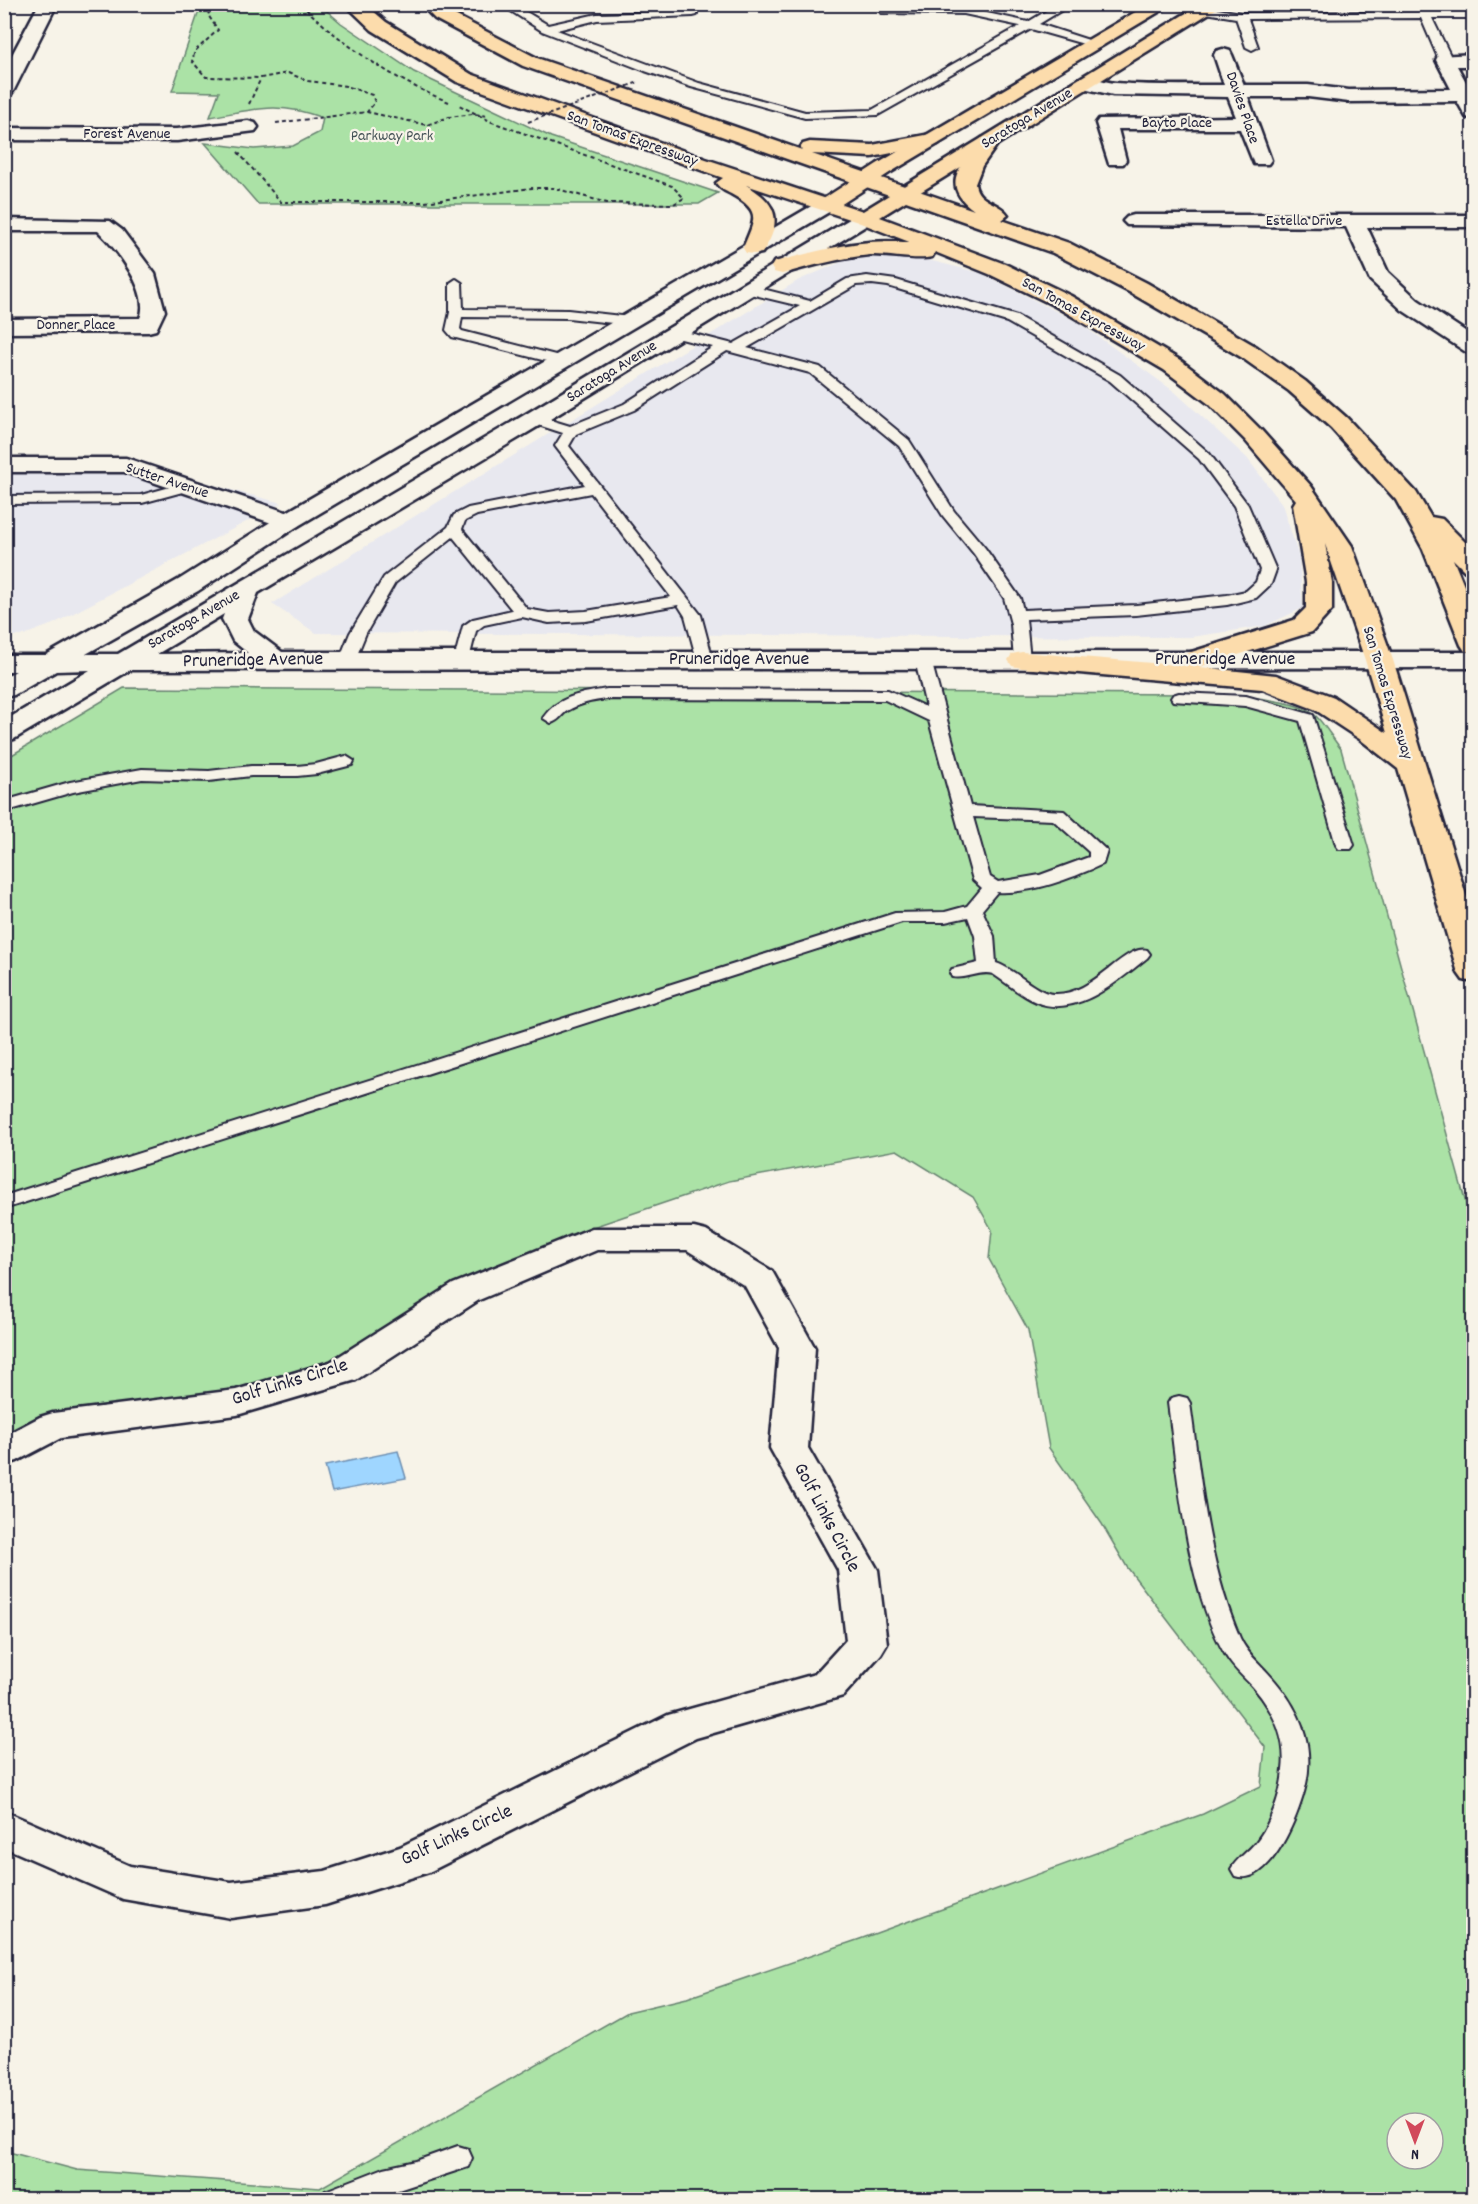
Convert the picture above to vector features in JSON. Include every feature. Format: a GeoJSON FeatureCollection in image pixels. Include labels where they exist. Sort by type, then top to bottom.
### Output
{"type":"FeatureCollection","features":[{"type":"Feature","properties":{"kind":"main road","name":"San Tomas Expressway"},"geometry":{"type":"LineString","coordinates":[[354,4],[379,26],[464,78],[699,163],[865,218],[997,269],[1063,301],[1172,365],[1217,399],[1253,435],[1302,491],[1339,546],[1379,660],[1408,763],[1473,973]]}},
{"type":"Feature","properties":{"kind":"main road","name":"San Tomas Expressway"},"geometry":{"type":"LineString","coordinates":[[429,4],[441,15],[530,62],[1061,248],[1140,288],[1249,352],[1297,386],[1339,423],[1407,497],[1436,549],[1473,645]]}},
{"type":"Feature","properties":{"kind":"main road","name":"Saratoga Avenue"},"geometry":{"type":"LineString","coordinates":[[827,205],[930,140],[1098,45],[1163,4]]}},
{"type":"Feature","properties":{"kind":"main road","name":"Saratoga Avenue"},"geometry":{"type":"LineString","coordinates":[[865,218],[1211,7]]}},
{"type":"Feature","properties":{"kind":"main road"},"geometry":{"type":"LineString","coordinates":[[716,128],[760,140],[838,151],[872,151],[930,140]]}},
{"type":"Feature","properties":{"kind":"main road"},"geometry":{"type":"LineString","coordinates":[[989,142],[964,180],[964,189],[968,198],[978,206],[1061,248]]}},
{"type":"Feature","properties":{"kind":"main road"},"geometry":{"type":"LineString","coordinates":[[699,163],[710,175],[733,187],[762,207],[765,220],[754,248]]}},
{"type":"Feature","properties":{"kind":"main road"},"geometry":{"type":"LineString","coordinates":[[782,267],[861,249],[911,249],[997,269]]}},
{"type":"Feature","properties":{"kind":"main road"},"geometry":{"type":"LineString","coordinates":[[1195,660],[1303,626],[1319,610],[1319,582],[1302,491]]}},
{"type":"Feature","properties":{"kind":"main road"},"geometry":{"type":"LineString","coordinates":[[1407,497],[1473,567]]}},
{"type":"Feature","properties":{"kind":"main road"},"geometry":{"type":"LineString","coordinates":[[1022,660],[1266,681],[1324,703],[1371,734],[1408,763]]}},
{"type":"Feature","properties":{"kind":"street"},"geometry":{"type":"LineString","coordinates":[[4,90],[48,4]]}},
{"type":"Feature","properties":{"kind":"street","name":"Davies Place"},"geometry":{"type":"LineString","coordinates":[[1223,55],[1261,160]]}},
{"type":"Feature","properties":{"kind":"street"},"geometry":{"type":"LineString","coordinates":[[1473,60],[1445,60],[1473,114]]}},
{"type":"Feature","properties":{"kind":"street"},"geometry":{"type":"LineString","coordinates":[[1086,83],[1113,89],[1308,91],[1349,96],[1463,95]]}},
{"type":"Feature","properties":{"kind":"street","name":"Forest Avenue"},"geometry":{"type":"LineString","coordinates":[[4,134],[177,135],[247,119]]}},
{"type":"Feature","properties":{"kind":"street","name":"Bayto Place"},"geometry":{"type":"LineString","coordinates":[[1116,160],[1106,123],[1247,123]]}},
{"type":"Feature","properties":{"kind":"street","name":"Saratoga Avenue"},"geometry":{"type":"LineString","coordinates":[[4,689],[189,585],[289,521],[827,205]]}},
{"type":"Feature","properties":{"kind":"street","name":"Saratoga Avenue"},"geometry":{"type":"LineString","coordinates":[[4,733],[534,419],[865,218]]}},
{"type":"Feature","properties":{"kind":"street","name":"Estella Drive"},"geometry":{"type":"LineString","coordinates":[[1134,221],[1473,221]]}},
{"type":"Feature","properties":{"kind":"street"},"geometry":{"type":"LineString","coordinates":[[1354,221],[1378,275],[1410,305],[1473,347]]}},
{"type":"Feature","properties":{"kind":"street","name":"Donner Place"},"geometry":{"type":"LineString","coordinates":[[4,225],[103,225],[114,235],[144,274],[154,311],[148,325],[4,326]]}},
{"type":"Feature","properties":{"kind":"street","name":"Sutter Avenue"},"geometry":{"type":"LineString","coordinates":[[4,465],[126,465],[289,521]]}},
{"type":"Feature","properties":{"kind":"street"},"geometry":{"type":"LineString","coordinates":[[246,589],[235,620],[242,634],[276,661]]}},
{"type":"Feature","properties":{"kind":"street","name":"Pruneridge Avenue"},"geometry":{"type":"LineString","coordinates":[[4,663],[347,660],[1473,660]]}},
{"type":"Feature","properties":{"kind":"street","name":"Golf Links Circle"},"geometry":{"type":"LineString","coordinates":[[4,1452],[53,1426],[237,1402],[343,1371],[466,1292],[592,1239],[694,1239],[759,1279],[797,1348],[789,1448],[858,1570],[867,1644],[829,1685],[683,1726],[414,1860],[325,1887],[231,1900],[123,1882],[4,1828]]}},
{"type":"Feature","properties":{"kind":"lane"},"geometry":{"type":"LineString","coordinates":[[505,4],[546,29],[686,82],[805,115],[874,113],[1067,4]]}},
{"type":"Feature","properties":{"kind":"lane"},"geometry":{"type":"LineString","coordinates":[[1419,4],[1445,60]]}},
{"type":"Feature","properties":{"kind":"lane"},"geometry":{"type":"LineString","coordinates":[[1211,7],[1241,16],[1473,15]]}},
{"type":"Feature","properties":{"kind":"lane"},"geometry":{"type":"LineString","coordinates":[[885,10],[964,10],[1029,25],[1098,45]]}},
{"type":"Feature","properties":{"kind":"lane"},"geometry":{"type":"LineString","coordinates":[[546,29],[597,17],[693,13]]}},
{"type":"Feature","properties":{"kind":"lane"},"geometry":{"type":"LineString","coordinates":[[1241,16],[1252,47]]}},
{"type":"Feature","properties":{"kind":"lane"},"geometry":{"type":"LineString","coordinates":[[705,660],[693,615],[562,446],[571,431],[629,406],[852,282],[876,279],[1012,319],[1115,378],[1204,456],[1241,505],[1268,570],[1263,584],[1251,595],[1227,600],[1136,610],[1016,615]]}},
{"type":"Feature","properties":{"kind":"lane"},"geometry":{"type":"LineString","coordinates":[[456,283],[456,313],[453,330],[462,336],[562,361]]}},
{"type":"Feature","properties":{"kind":"lane"},"geometry":{"type":"LineString","coordinates":[[747,288],[811,305]]}},
{"type":"Feature","properties":{"kind":"lane"},"geometry":{"type":"LineString","coordinates":[[456,313],[568,314],[630,321]]}},
{"type":"Feature","properties":{"kind":"lane"},"geometry":{"type":"LineString","coordinates":[[675,333],[815,370],[904,443],[948,513],[980,551],[1012,598],[1022,660]]}},
{"type":"Feature","properties":{"kind":"lane"},"geometry":{"type":"LineString","coordinates":[[534,419],[571,431]]}},
{"type":"Feature","properties":{"kind":"lane"},"geometry":{"type":"LineString","coordinates":[[4,500],[142,499],[185,487]]}},
{"type":"Feature","properties":{"kind":"lane"},"geometry":{"type":"LineString","coordinates":[[347,660],[358,633],[389,580],[454,529],[459,518],[473,511],[595,488]]}},
{"type":"Feature","properties":{"kind":"lane"},"geometry":{"type":"LineString","coordinates":[[454,529],[522,612]]}},
{"type":"Feature","properties":{"kind":"lane"},"geometry":{"type":"LineString","coordinates":[[462,660],[469,629],[478,622],[522,612],[549,618],[586,616],[682,600]]}},
{"type":"Feature","properties":{"kind":"lane"},"geometry":{"type":"LineString","coordinates":[[923,660],[938,719],[963,811],[982,880],[993,886],[1010,887],[1085,867],[1097,861],[1098,851],[1058,814],[963,811]]}},
{"type":"Feature","properties":{"kind":"lane"},"geometry":{"type":"LineString","coordinates":[[551,718],[559,709],[578,699],[607,694],[731,694],[888,695],[938,719]]}},
{"type":"Feature","properties":{"kind":"lane"},"geometry":{"type":"LineString","coordinates":[[1179,698],[1246,700],[1307,718],[1345,845]]}},
{"type":"Feature","properties":{"kind":"lane"},"geometry":{"type":"LineString","coordinates":[[4,807],[70,787],[142,774],[209,776],[251,771],[317,770],[346,760]]}},
{"type":"Feature","properties":{"kind":"lane"},"geometry":{"type":"LineString","coordinates":[[4,1203],[901,917],[945,917],[973,910],[993,886]]}},
{"type":"Feature","properties":{"kind":"lane"},"geometry":{"type":"LineString","coordinates":[[973,910],[982,925],[987,946],[987,966]]}},
{"type":"Feature","properties":{"kind":"lane"},"geometry":{"type":"LineString","coordinates":[[958,973],[987,966],[1000,970],[1042,998],[1056,1000],[1082,995],[1096,989],[1141,954]]}},
{"type":"Feature","properties":{"kind":"lane"},"geometry":{"type":"LineString","coordinates":[[1179,1403],[1202,1552],[1228,1637],[1239,1657],[1264,1684],[1286,1714],[1296,1741],[1295,1772],[1283,1818],[1274,1840],[1260,1857],[1244,1869]]}},
{"type":"Feature","properties":{"kind":"lane"},"geometry":{"type":"LineString","coordinates":[[335,2199],[384,2180],[416,2173],[458,2158]]}},
{"type":"Feature","properties":{"kind":"path"},"geometry":{"type":"LineString","coordinates":[[212,4],[208,15],[218,30],[195,51],[192,61],[206,76],[261,78],[288,73],[308,81],[363,90],[372,95],[375,102],[367,112]]}},
{"type":"Feature","properties":{"kind":"path"},"geometry":{"type":"LineString","coordinates":[[232,144],[280,202],[425,202],[532,188],[555,188],[608,203],[674,204],[684,198],[672,186],[474,114],[462,106],[415,89],[363,58],[328,32],[301,4]]}},
{"type":"Feature","properties":{"kind":"path"},"geometry":{"type":"LineString","coordinates":[[261,78],[247,119],[302,118],[367,112],[427,125],[449,117],[474,114],[504,121]]}},
{"type":"Feature","properties":{"kind":"path"},"geometry":{"type":"LineString","coordinates":[[528,122],[639,82]]}},
{"type":"Feature","properties":{"kind":"shaded area"},"geometry":{"type":"Polygon","coordinates":[[[858,255],[912,256],[981,273],[1079,323],[1175,392],[1247,458],[1282,504],[1299,557],[1303,608],[1265,626],[1191,637],[316,633],[272,604],[799,280],[858,255]]]}},
{"type":"Feature","properties":{"kind":"shaded area"},"geometry":{"type":"Polygon","coordinates":[[[5,471],[169,474],[282,503],[53,624],[21,636],[5,636],[5,471]]]}},
{"type":"Feature","properties":{"kind":"green space","name":"Parkway Park"},"geometry":{"type":"Polygon","coordinates":[[[201,5],[320,5],[341,23],[414,72],[551,137],[718,193],[699,204],[258,204],[205,143],[254,149],[293,146],[320,132],[323,118],[279,108],[254,109],[210,117],[219,92],[172,91],[201,5]]]}},
{"type":"Feature","properties":{"kind":"green space"},"geometry":{"type":"Polygon","coordinates":[[[124,688],[1194,694],[1276,701],[1306,709],[1323,724],[1341,749],[1473,1229],[1473,2199],[5,2199],[5,2151],[77,2170],[320,2188],[628,2012],[687,1998],[860,1939],[1203,1814],[1261,1786],[1265,1747],[1127,1567],[1102,1524],[1049,1448],[1028,1330],[989,1259],[992,1230],[973,1197],[897,1150],[729,1181],[569,1235],[461,1290],[336,1367],[251,1391],[47,1419],[5,1435],[5,759],[124,688]]]}},
{"type":"Feature","properties":{"kind":"water"},"geometry":{"type":"Polygon","coordinates":[[[398,1451],[406,1478],[332,1492],[325,1466],[398,1451]]]}}]}
